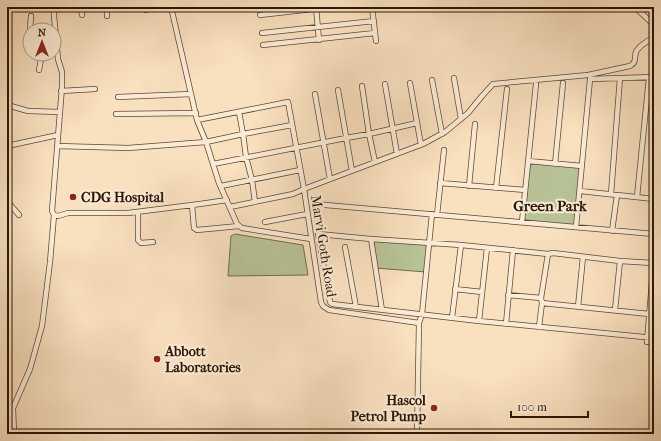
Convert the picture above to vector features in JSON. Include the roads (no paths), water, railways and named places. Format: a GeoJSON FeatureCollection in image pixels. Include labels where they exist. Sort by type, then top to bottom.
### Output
{"type":"FeatureCollection","features":[{"type":"Feature","properties":{"kind":"street"},"geometry":{"type":"LineString","coordinates":[[7,10],[18,7]]}},
{"type":"Feature","properties":{"kind":"street"},"geometry":{"type":"LineString","coordinates":[[54,7],[54,22]]}},
{"type":"Feature","properties":{"kind":"street"},"geometry":{"type":"LineString","coordinates":[[81,7],[82,14]]}},
{"type":"Feature","properties":{"kind":"street"},"geometry":{"type":"LineString","coordinates":[[106,7],[107,16]]}},
{"type":"Feature","properties":{"kind":"street"},"geometry":{"type":"LineString","coordinates":[[171,7],[197,120],[221,186],[237,224],[242,228],[311,239]]}},
{"type":"Feature","properties":{"kind":"street"},"geometry":{"type":"LineString","coordinates":[[260,15],[330,7]]}},
{"type":"Feature","properties":{"kind":"street"},"geometry":{"type":"LineString","coordinates":[[372,7],[376,42]]}},
{"type":"Feature","properties":{"kind":"street"},"geometry":{"type":"LineString","coordinates":[[635,7],[654,24]]}},
{"type":"Feature","properties":{"kind":"street"},"geometry":{"type":"LineString","coordinates":[[316,8],[319,40]]}},
{"type":"Feature","properties":{"kind":"street"},"geometry":{"type":"LineString","coordinates":[[31,16],[31,22]]}},
{"type":"Feature","properties":{"kind":"street"},"geometry":{"type":"LineString","coordinates":[[262,33],[374,21]]}},
{"type":"Feature","properties":{"kind":"street"},"geometry":{"type":"LineString","coordinates":[[263,45],[375,33]]}},
{"type":"Feature","properties":{"kind":"street"},"geometry":{"type":"LineString","coordinates":[[230,207],[293,194],[421,145],[442,134],[461,119],[493,84],[592,74],[630,66],[635,61],[638,48],[654,37]]}},
{"type":"Feature","properties":{"kind":"street"},"geometry":{"type":"LineString","coordinates":[[39,70],[40,62]]}},
{"type":"Feature","properties":{"kind":"street"},"geometry":{"type":"LineString","coordinates":[[14,434],[13,408],[30,369],[42,326],[50,262],[54,215],[52,211],[62,72],[59,62]]}},
{"type":"Feature","properties":{"kind":"street"},"geometry":{"type":"LineString","coordinates":[[576,227],[590,79],[651,77],[638,197]]}},
{"type":"Feature","properties":{"kind":"street"},"geometry":{"type":"LineString","coordinates":[[454,78],[461,119]]}},
{"type":"Feature","properties":{"kind":"street"},"geometry":{"type":"LineString","coordinates":[[611,194],[620,78]]}},
{"type":"Feature","properties":{"kind":"street"},"geometry":{"type":"LineString","coordinates":[[432,80],[442,134]]}},
{"type":"Feature","properties":{"kind":"street"},"geometry":{"type":"LineString","coordinates":[[410,83],[421,145]]}},
{"type":"Feature","properties":{"kind":"street"},"geometry":{"type":"LineString","coordinates":[[555,164],[563,83]]}},
{"type":"Feature","properties":{"kind":"street"},"geometry":{"type":"LineString","coordinates":[[385,84],[397,154]]}},
{"type":"Feature","properties":{"kind":"street"},"geometry":{"type":"LineString","coordinates":[[522,222],[536,84]]}},
{"type":"Feature","properties":{"kind":"street"},"geometry":{"type":"LineString","coordinates":[[362,86],[375,162]]}},
{"type":"Feature","properties":{"kind":"street"},"geometry":{"type":"LineString","coordinates":[[61,91],[95,89]]}},
{"type":"Feature","properties":{"kind":"street"},"geometry":{"type":"LineString","coordinates":[[496,188],[507,89]]}},
{"type":"Feature","properties":{"kind":"street"},"geometry":{"type":"LineString","coordinates":[[338,90],[352,171]]}},
{"type":"Feature","properties":{"kind":"street"},"geometry":{"type":"LineString","coordinates":[[118,97],[191,94]]}},
{"type":"Feature","properties":{"kind":"street"},"geometry":{"type":"LineString","coordinates":[[315,94],[330,179]]}},
{"type":"Feature","properties":{"kind":"street","name":"Marvi Goth Road"},"geometry":{"type":"LineString","coordinates":[[239,112],[288,102],[304,189],[321,302],[326,309],[419,323]]}},
{"type":"Feature","properties":{"kind":"street"},"geometry":{"type":"LineString","coordinates":[[7,105],[28,111],[60,112]]}},
{"type":"Feature","properties":{"kind":"street"},"geometry":{"type":"LineString","coordinates":[[197,120],[239,112],[255,202]]}},
{"type":"Feature","properties":{"kind":"street"},"geometry":{"type":"LineString","coordinates":[[116,114],[196,113]]}},
{"type":"Feature","properties":{"kind":"street"},"geometry":{"type":"LineString","coordinates":[[213,164],[323,142],[393,130],[417,123]]}},
{"type":"Feature","properties":{"kind":"street"},"geometry":{"type":"LineString","coordinates":[[469,186],[475,124]]}},
{"type":"Feature","properties":{"kind":"street"},"geometry":{"type":"LineString","coordinates":[[57,146],[128,148],[206,142],[292,125]]}},
{"type":"Feature","properties":{"kind":"street"},"geometry":{"type":"LineString","coordinates":[[7,146],[58,135]]}},
{"type":"Feature","properties":{"kind":"street"},"geometry":{"type":"LineString","coordinates":[[417,434],[419,323],[422,314],[429,243],[440,183],[444,150]]}},
{"type":"Feature","properties":{"kind":"street"},"geometry":{"type":"LineString","coordinates":[[528,161],[582,166]]}},
{"type":"Feature","properties":{"kind":"street"},"geometry":{"type":"LineString","coordinates":[[221,186],[300,170]]}},
{"type":"Feature","properties":{"kind":"street"},"geometry":{"type":"LineString","coordinates":[[440,183],[525,190]]}},
{"type":"Feature","properties":{"kind":"street"},"geometry":{"type":"LineString","coordinates":[[580,191],[654,199]]}},
{"type":"Feature","properties":{"kind":"street"},"geometry":{"type":"LineString","coordinates":[[612,231],[617,195]]}},
{"type":"Feature","properties":{"kind":"street"},"geometry":{"type":"LineString","coordinates":[[54,215],[58,216],[68,213],[128,213],[227,200]]}},
{"type":"Feature","properties":{"kind":"street"},"geometry":{"type":"LineString","coordinates":[[7,201],[19,214]]}},
{"type":"Feature","properties":{"kind":"street"},"geometry":{"type":"LineString","coordinates":[[314,204],[654,234]]}},
{"type":"Feature","properties":{"kind":"street"},"geometry":{"type":"LineString","coordinates":[[192,205],[194,228],[197,230],[240,226]]}},
{"type":"Feature","properties":{"kind":"street"},"geometry":{"type":"LineString","coordinates":[[138,212],[138,240],[141,243],[153,242]]}},
{"type":"Feature","properties":{"kind":"street"},"geometry":{"type":"LineString","coordinates":[[264,222],[307,214]]}},
{"type":"Feature","properties":{"kind":"street"},"geometry":{"type":"LineString","coordinates":[[653,263],[461,245],[318,234],[330,302],[332,304],[648,339],[654,338]]}},
{"type":"Feature","properties":{"kind":"street"},"geometry":{"type":"LineString","coordinates":[[371,239],[382,310]]}},
{"type":"Feature","properties":{"kind":"street"},"geometry":{"type":"LineString","coordinates":[[452,318],[461,245]]}},
{"type":"Feature","properties":{"kind":"street"},"geometry":{"type":"LineString","coordinates":[[345,246],[356,306]]}},
{"type":"Feature","properties":{"kind":"street"},"geometry":{"type":"LineString","coordinates":[[480,321],[487,248]]}},
{"type":"Feature","properties":{"kind":"street"},"geometry":{"type":"LineString","coordinates":[[506,324],[514,250]]}},
{"type":"Feature","properties":{"kind":"street"},"geometry":{"type":"LineString","coordinates":[[539,327],[548,254]]}},
{"type":"Feature","properties":{"kind":"street"},"geometry":{"type":"LineString","coordinates":[[578,307],[582,257]]}},
{"type":"Feature","properties":{"kind":"street"},"geometry":{"type":"LineString","coordinates":[[648,339],[654,257]]}},
{"type":"Feature","properties":{"kind":"street"},"geometry":{"type":"LineString","coordinates":[[615,310],[620,261]]}},
{"type":"Feature","properties":{"kind":"street"},"geometry":{"type":"LineString","coordinates":[[455,289],[482,292]]}},
{"type":"Feature","properties":{"kind":"street"},"geometry":{"type":"LineString","coordinates":[[508,295],[578,307],[649,314]]}},
{"type":"Feature","properties":{"kind":"place","name":"CDG Hospital"},"geometry":{"type":"Point","coordinates":[73,197]}},
{"type":"Feature","properties":{"kind":"place","name":"Abbott Laboratories"},"geometry":{"type":"Point","coordinates":[157,359]}},
{"type":"Feature","properties":{"kind":"place","name":"Hascol Petrol Pump"},"geometry":{"type":"Point","coordinates":[434,408]}},
{"type":"Feature","properties":{"kind":"district","name":"Green Park"},"geometry":{"type":"Point","coordinates":[550,206]}}]}
